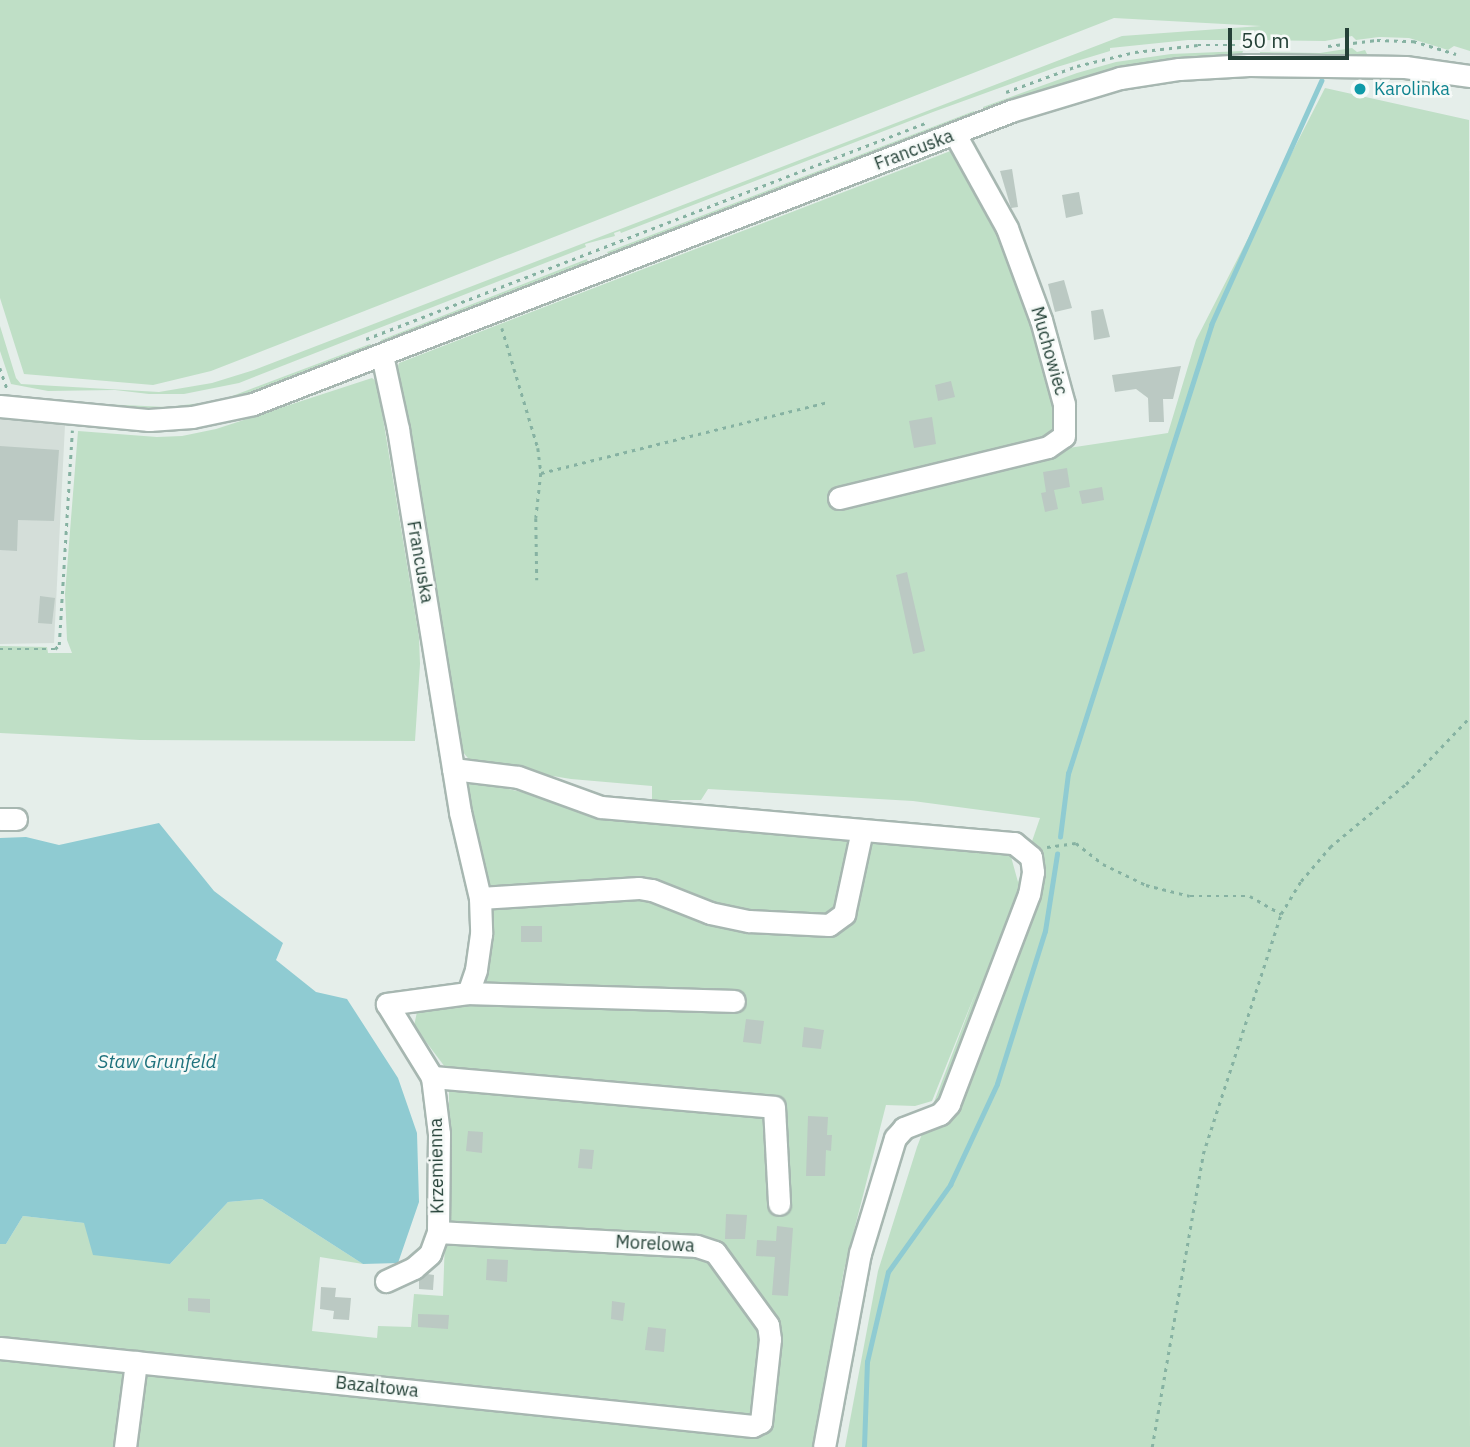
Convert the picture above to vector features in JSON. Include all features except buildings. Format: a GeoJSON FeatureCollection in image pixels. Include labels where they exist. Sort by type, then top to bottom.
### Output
{"type":"FeatureCollection","features":[{"type":"Feature","properties":{"kind":"street","name":"Francuska"},"geometry":{"type":"LineString","coordinates":[[0,406],[149,420],[222,412],[267,399],[955,134],[1076,90],[1120,78],[1179,69],[1376,66],[1470,75]]}},
{"type":"Feature","properties":{"kind":"street","name":"Muchowiec"},"geometry":{"type":"LineString","coordinates":[[839,498],[1048,447],[1064,436],[1065,404],[1041,320],[1007,228],[955,134]]}},
{"type":"Feature","properties":{"kind":"street","name":"Francuska"},"geometry":{"type":"LineString","coordinates":[[382,355],[400,442],[453,769],[480,898]]}},
{"type":"Feature","properties":{"kind":"street"},"geometry":{"type":"LineString","coordinates":[[453,769],[518,777],[601,807],[1014,844],[1026,850],[1033,872],[1029,894],[949,1104],[940,1114],[904,1128],[895,1138],[860,1252],[824,1447]]}},
{"type":"Feature","properties":{"kind":"street"},"geometry":{"type":"LineString","coordinates":[[734,1001],[468,993],[476,970],[480,898],[639,888],[652,890],[710,913],[750,921],[829,925],[845,914],[862,830]]}},
{"type":"Feature","properties":{"kind":"street","name":"Krzemienna"},"geometry":{"type":"LineString","coordinates":[[386,1281],[414,1268],[430,1254],[438,1232],[439,1134],[432,1077],[387,1004],[468,993]]}},
{"type":"Feature","properties":{"kind":"street"},"geometry":{"type":"LineString","coordinates":[[432,1077],[774,1107],[779,1204]]}},
{"type":"Feature","properties":{"kind":"street","name":"Morelowa"},"geometry":{"type":"LineString","coordinates":[[438,1232],[696,1246],[715,1252],[768,1325],[770,1339],[764,1415],[761,1422],[753,1426]]}},
{"type":"Feature","properties":{"kind":"street","name":"Bazaltowa"},"geometry":{"type":"LineString","coordinates":[[0,1348],[753,1426]]}},
{"type":"Feature","properties":{"kind":"street"},"geometry":{"type":"LineString","coordinates":[[125,1447],[136,1362]]}},
{"type":"Feature","properties":{"kind":"path"},"geometry":{"type":"LineString","coordinates":[[1354,43],[1413,41],[1450,52]]}},
{"type":"Feature","properties":{"kind":"path"},"geometry":{"type":"LineString","coordinates":[[498,311],[538,448],[541,473],[536,517],[537,580]]}},
{"type":"Feature","properties":{"kind":"path"},"geometry":{"type":"LineString","coordinates":[[541,473],[827,402]]}},
{"type":"Feature","properties":{"kind":"path"},"geometry":{"type":"LineString","coordinates":[[0,649],[55,649],[59,645],[73,414]]}},
{"type":"Feature","properties":{"kind":"path"},"geometry":{"type":"LineString","coordinates":[[1152,1447],[1203,1154],[1281,914],[1301,881],[1330,847],[1406,784],[1470,717]]}},
{"type":"Feature","properties":{"kind":"path"},"geometry":{"type":"LineString","coordinates":[[1026,850],[1076,843],[1103,864],[1146,885],[1190,896],[1250,896],[1281,914]]}},
{"type":"Feature","properties":{"kind":"shaded area"},"geometry":{"type":"Polygon","coordinates":[[[0,419],[65,425],[54,643],[0,644],[0,419]]]}},
{"type":"Feature","properties":{"kind":"green space"},"geometry":{"type":"Polygon","coordinates":[[[0,0],[1470,0],[1470,51],[1454,46],[1448,50],[1409,38],[1379,37],[1356,40],[1352,36],[1325,41],[1260,40],[1260,30],[1251,31],[1250,40],[1188,40],[1110,48],[1110,51],[1057,67],[933,112],[621,233],[614,233],[615,236],[585,244],[586,247],[239,383],[184,394],[115,390],[48,391],[11,384],[0,351],[0,326],[16,378],[21,384],[159,392],[212,383],[254,370],[1122,36],[1261,26],[1114,18],[211,371],[153,385],[24,374],[0,298],[0,0]]]}},
{"type":"Feature","properties":{"kind":"green space"},"geometry":{"type":"Polygon","coordinates":[[[1352,48],[1357,52],[1365,50],[1368,56],[1260,56],[1260,52],[1320,53],[1352,48]]]}},
{"type":"Feature","properties":{"kind":"green space"},"geometry":{"type":"Polygon","coordinates":[[[1243,51],[1241,57],[1123,68],[1055,86],[985,112],[983,107],[1116,62],[1171,54],[1243,51]]]}},
{"type":"Feature","properties":{"kind":"green space"},"geometry":{"type":"Polygon","coordinates":[[[1325,88],[1469,120],[1470,1447],[845,1447],[878,1271],[917,1147],[977,989],[932,1101],[915,1106],[886,1105],[844,1270],[813,1447],[134,1447],[143,1375],[150,1371],[761,1432],[776,1337],[727,1252],[448,1223],[449,1093],[445,1067],[414,1026],[418,1007],[474,1004],[484,983],[489,889],[462,779],[550,798],[614,817],[872,843],[1010,853],[1018,882],[1040,818],[913,801],[708,789],[701,800],[652,800],[652,786],[571,779],[472,763],[462,751],[396,372],[399,363],[953,150],[1000,231],[1037,324],[1059,429],[1048,441],[830,494],[833,506],[1062,449],[1168,433],[1196,340],[1325,88]]]}},
{"type":"Feature","properties":{"kind":"green space"},"geometry":{"type":"Polygon","coordinates":[[[974,111],[976,116],[610,258],[607,252],[974,111]]]}},
{"type":"Feature","properties":{"kind":"green space"},"geometry":{"type":"Polygon","coordinates":[[[587,259],[589,266],[382,346],[381,340],[587,259]]]}},
{"type":"Feature","properties":{"kind":"green space"},"geometry":{"type":"Polygon","coordinates":[[[370,344],[375,349],[232,401],[163,412],[60,402],[166,407],[219,401],[370,344]]]}},
{"type":"Feature","properties":{"kind":"green space"},"geometry":{"type":"Polygon","coordinates":[[[372,378],[377,382],[419,637],[415,741],[140,740],[0,733],[0,646],[47,647],[48,653],[72,653],[67,640],[65,594],[78,431],[157,437],[182,436],[216,429],[372,378]]]}},
{"type":"Feature","properties":{"kind":"green space"},"geometry":{"type":"Polygon","coordinates":[[[262,1199],[363,1264],[320,1257],[312,1331],[377,1338],[378,1326],[411,1327],[414,1294],[443,1296],[445,1239],[710,1257],[762,1327],[757,1416],[0,1344],[0,1244],[6,1244],[23,1216],[84,1223],[170,1264],[228,1202],[262,1199]]]}},
{"type":"Feature","properties":{"kind":"green space"},"geometry":{"type":"Polygon","coordinates":[[[0,1354],[130,1368],[119,1447],[0,1447],[0,1354]]]}},
{"type":"Feature","properties":{"kind":"water","name":"Staw Grunfeld"},"geometry":{"type":"Polygon","coordinates":[[[159,823],[214,891],[283,943],[276,960],[316,992],[347,999],[398,1078],[417,1133],[419,1202],[398,1263],[363,1264],[262,1199],[228,1202],[170,1264],[93,1255],[84,1223],[23,1216],[6,1244],[0,1244],[0,838],[26,837],[59,845],[159,823]]]}},
{"type":"Feature","properties":{"kind":"waterway"},"geometry":{"type":"LineString","coordinates":[[1060,837],[1068,774],[1211,325],[1321,81]]}},
{"type":"Feature","properties":{"kind":"waterway"},"geometry":{"type":"LineString","coordinates":[[864,1447],[867,1362],[888,1272],[950,1185],[997,1084],[1045,931],[1057,854]]}},
{"type":"Feature","properties":{"kind":"place","name":"Karolinka"},"geometry":{"type":"Point","coordinates":[1360,89]}}]}
